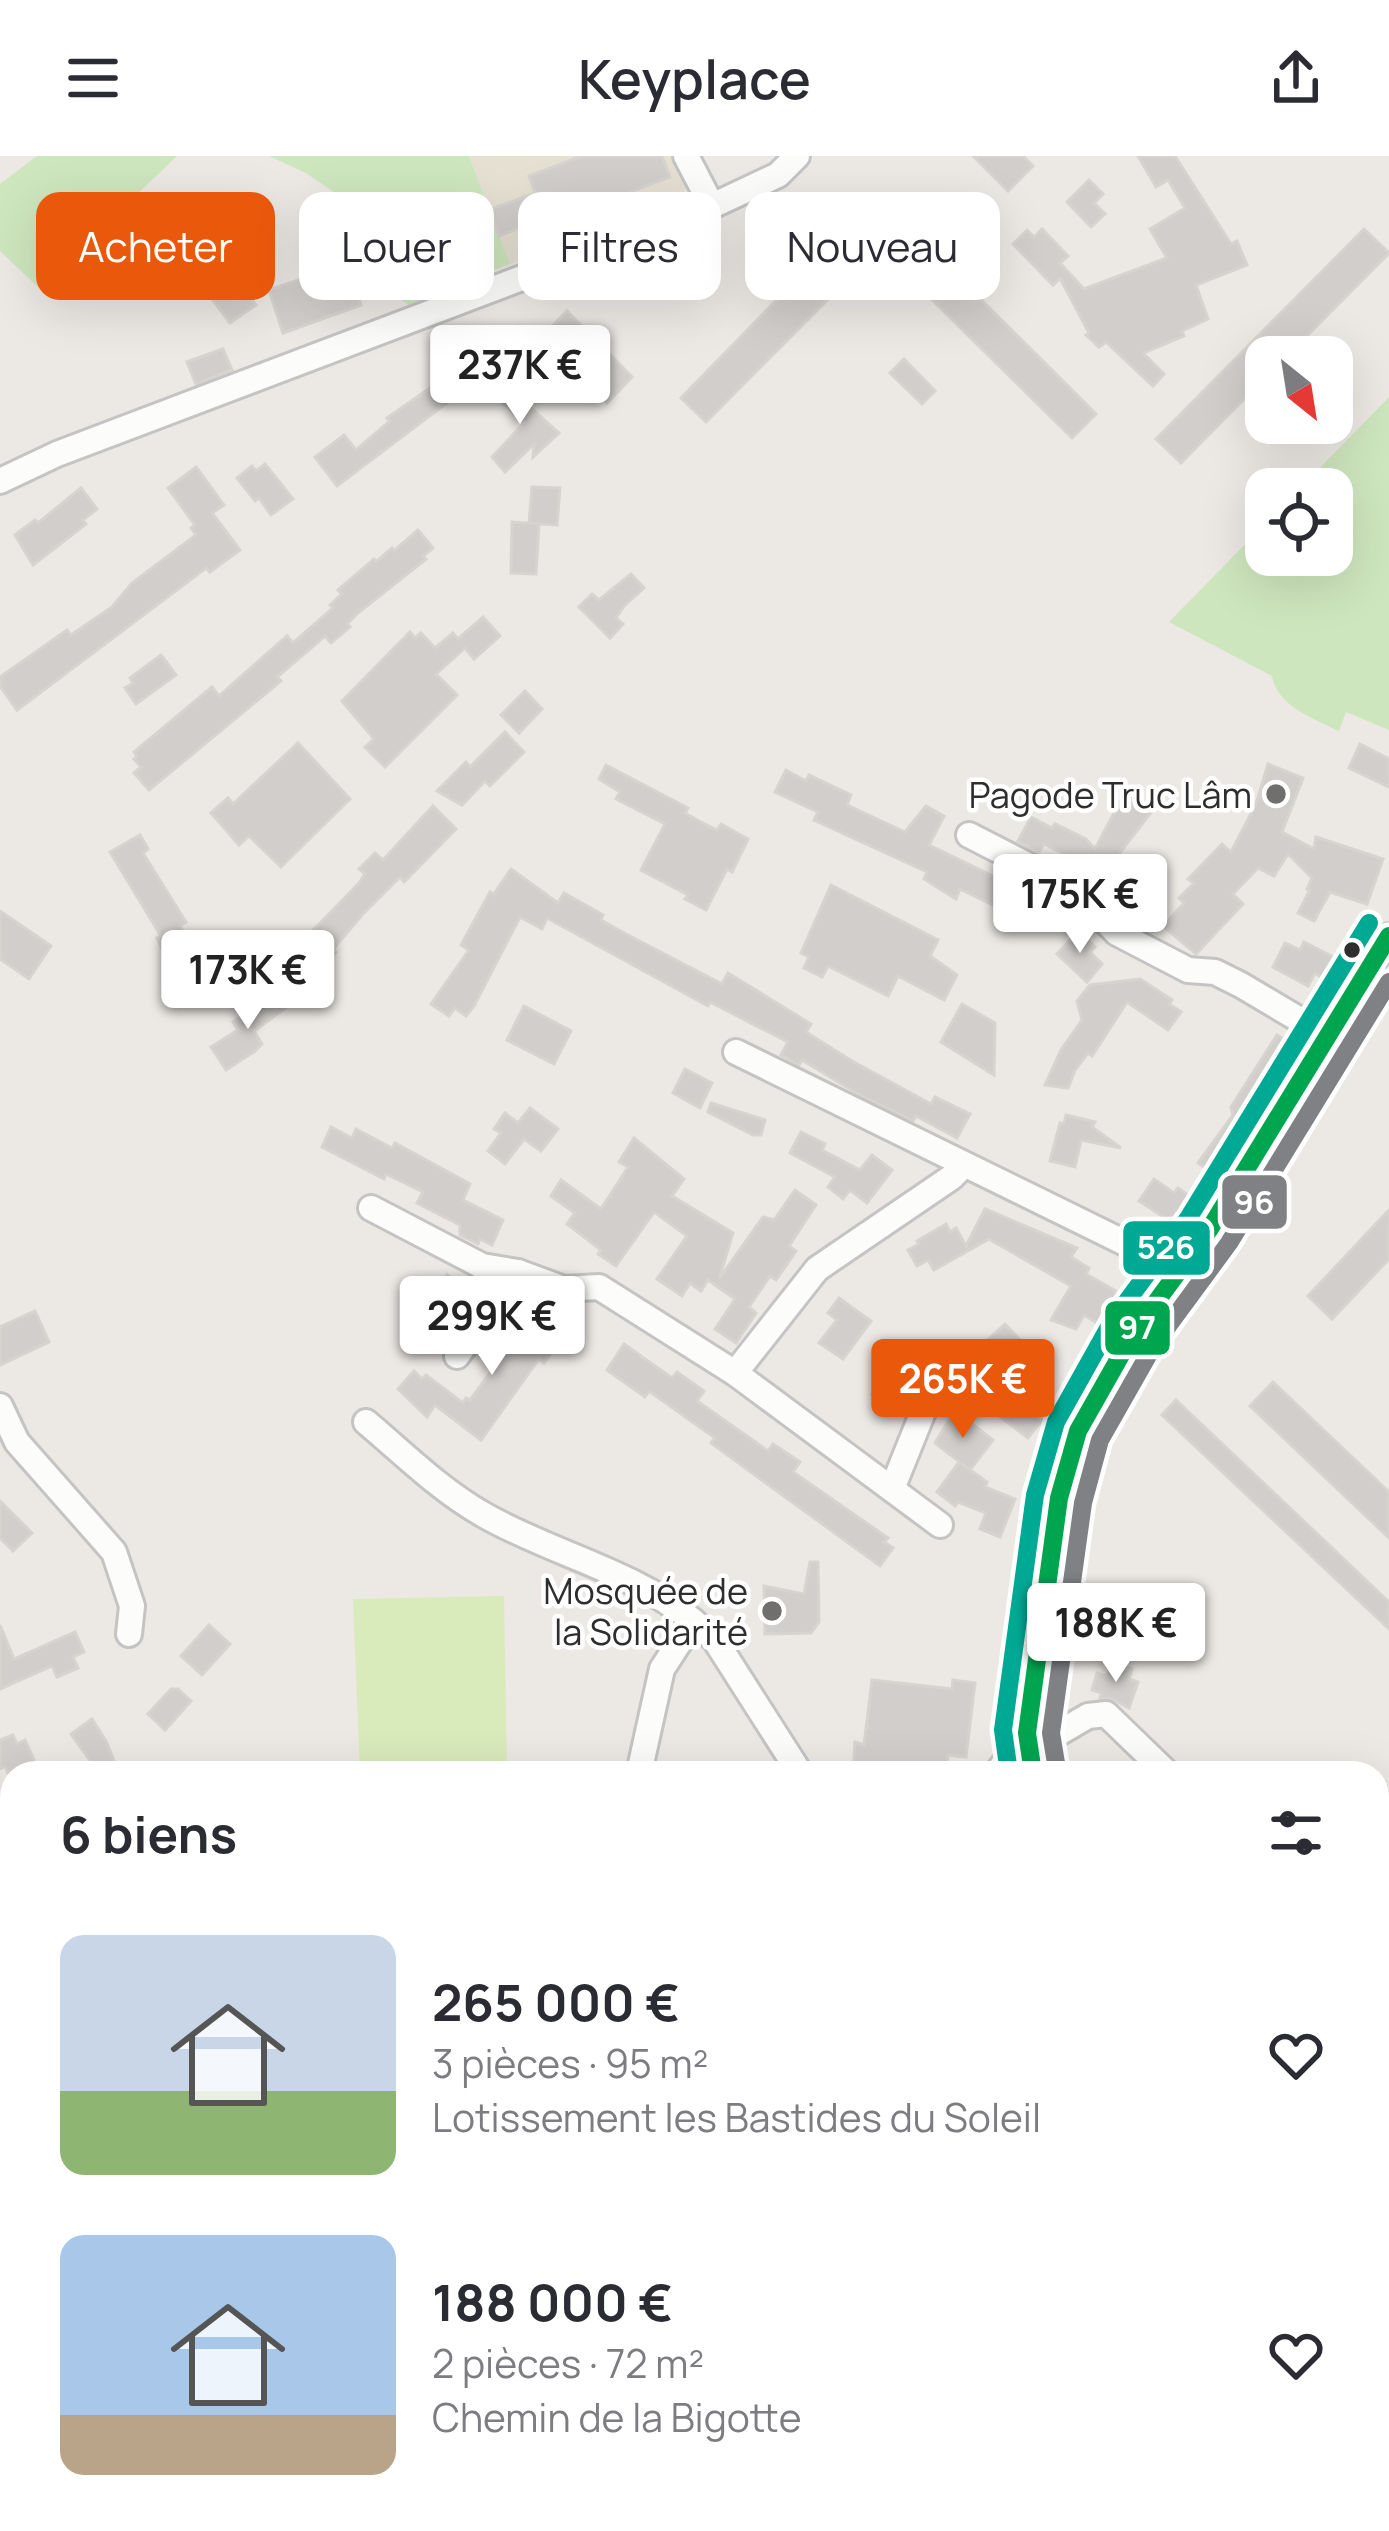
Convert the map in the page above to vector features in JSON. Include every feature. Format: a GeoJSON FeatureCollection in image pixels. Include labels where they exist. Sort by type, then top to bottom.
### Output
{"type":"FeatureCollection","features":[{"type":"Feature","properties":{"kind":"street"},"geometry":{"type":"LineString","coordinates":[[686,156],[705,192]]}},
{"type":"Feature","properties":{"kind":"street"},"geometry":{"type":"LineString","coordinates":[[721,202],[778,175],[797,156]]}},
{"type":"Feature","properties":{"kind":"street"},"geometry":{"type":"LineString","coordinates":[[0,481],[57,454],[518,279]]}},
{"type":"Feature","properties":{"kind":"street"},"geometry":{"type":"LineString","coordinates":[[0,469],[57,454]]}},
{"type":"Feature","properties":{"kind":"street"},"geometry":{"type":"LineString","coordinates":[[969,835],[1073,889],[1117,933],[1188,970],[1215,972],[1327,1036]]}},
{"type":"Feature","properties":{"kind":"street"},"geometry":{"type":"LineString","coordinates":[[1029,1753],[1059,1498],[1078,1431],[1134,1331],[1209,1230],[1389,936]]}},
{"type":"Feature","properties":{"kind":"street"},"geometry":{"type":"LineString","coordinates":[[736,1052],[1180,1270]]}},
{"type":"Feature","properties":{"kind":"street"},"geometry":{"type":"LineString","coordinates":[[735,1373],[818,1269],[952,1178],[964,1165]]}},
{"type":"Feature","properties":{"kind":"street"},"geometry":{"type":"LineString","coordinates":[[371,1208],[482,1266],[518,1272],[564,1289],[599,1287],[735,1373],[940,1525]]}},
{"type":"Feature","properties":{"kind":"street"},"geometry":{"type":"LineString","coordinates":[[457,1356],[518,1272]]}},
{"type":"Feature","properties":{"kind":"street"},"geometry":{"type":"LineString","coordinates":[[892,1489],[931,1392]]}},
{"type":"Feature","properties":{"kind":"street"},"geometry":{"type":"LineString","coordinates":[[0,1406],[17,1442],[114,1552],[132,1606],[129,1634]]}},
{"type":"Feature","properties":{"kind":"street"},"geometry":{"type":"LineString","coordinates":[[366,1421],[453,1496],[487,1517],[669,1601],[716,1640],[792,1761]]}},
{"type":"Feature","properties":{"kind":"street"},"geometry":{"type":"LineString","coordinates":[[642,1761],[662,1669],[693,1621]]}},
{"type":"Feature","properties":{"kind":"street"},"geometry":{"type":"LineString","coordinates":[[1029,1753],[1088,1716],[1106,1714],[1155,1761]]}},
{"type":"Feature","properties":{"kind":"shaded area"},"geometry":{"type":"Polygon","coordinates":[[[469,156],[677,156],[688,185],[684,192],[518,192],[518,261],[510,264],[494,222],[494,192],[483,192],[469,156]]]}},
{"type":"Feature","properties":{"kind":"green space"},"geometry":{"type":"Polygon","coordinates":[[[37,156],[177,156],[139,192],[36,192],[36,285],[0,251],[0,184],[37,156]]]}},
{"type":"Feature","properties":{"kind":"green space"},"geometry":{"type":"Polygon","coordinates":[[[269,156],[469,156],[483,192],[334,192],[269,156]]]}},
{"type":"Feature","properties":{"kind":"green space"},"geometry":{"type":"Polygon","coordinates":[[[494,222],[510,264],[494,270],[494,222]]]}},
{"type":"Feature","properties":{"kind":"green space"},"geometry":{"type":"Polygon","coordinates":[[[1389,397],[1389,730],[1346,712],[1339,731],[1308,716],[1281,696],[1272,676],[1169,622],[1245,544],[1245,576],[1353,576],[1353,468],[1320,468],[1343,444],[1353,444],[1353,434],[1389,397]]]}},
{"type":"Feature","properties":{"kind":"green space"},"geometry":{"type":"Polygon","coordinates":[[[504,1596],[507,1761],[360,1761],[353,1599],[504,1596]]]}},
{"type":"Feature","properties":{"kind":"building"},"geometry":{"type":"Polygon","coordinates":[[[582,156],[662,156],[670,177],[631,192],[535,192],[529,176],[582,156]]]}},
{"type":"Feature","properties":{"kind":"building"},"geometry":{"type":"Polygon","coordinates":[[[973,156],[1023,156],[1033,166],[1008,191],[973,156]]]}},
{"type":"Feature","properties":{"kind":"building"},"geometry":{"type":"Polygon","coordinates":[[[1138,156],[1175,156],[1231,244],[1237,241],[1247,265],[1196,285],[1208,319],[1182,331],[1184,336],[1143,353],[1164,374],[1153,386],[1106,342],[1099,347],[1086,335],[1060,278],[1053,285],[1013,244],[1027,230],[1034,237],[1042,229],[1068,256],[1060,263],[1084,289],[1167,258],[1150,229],[1185,208],[1168,180],[1156,187],[1138,156]]]}},
{"type":"Feature","properties":{"kind":"building"},"geometry":{"type":"Polygon","coordinates":[[[1089,180],[1103,194],[1094,203],[1105,214],[1091,227],[1067,202],[1089,180]]]}},
{"type":"Feature","properties":{"kind":"building"},"geometry":{"type":"Polygon","coordinates":[[[518,199],[518,228],[499,236],[494,208],[518,199]]]}},
{"type":"Feature","properties":{"kind":"building"},"geometry":{"type":"Polygon","coordinates":[[[1364,229],[1389,253],[1307,336],[1258,336],[1364,229]]]}},
{"type":"Feature","properties":{"kind":"building"},"geometry":{"type":"Polygon","coordinates":[[[299,280],[299,300],[359,300],[361,305],[283,333],[272,300],[275,288],[299,280]]]}},
{"type":"Feature","properties":{"kind":"building"},"geometry":{"type":"Polygon","coordinates":[[[213,300],[252,300],[256,305],[230,323],[213,300]]]}},
{"type":"Feature","properties":{"kind":"building"},"geometry":{"type":"Polygon","coordinates":[[[777,300],[827,300],[706,422],[681,398],[777,300]]]}},
{"type":"Feature","properties":{"kind":"building"},"geometry":{"type":"Polygon","coordinates":[[[932,300],[981,300],[1096,414],[1072,438],[932,300]]]}},
{"type":"Feature","properties":{"kind":"building"},"geometry":{"type":"Polygon","coordinates":[[[567,311],[632,377],[607,403],[542,337],[567,311]]]}},
{"type":"Feature","properties":{"kind":"building"},"geometry":{"type":"Polygon","coordinates":[[[223,349],[232,370],[196,384],[187,362],[223,349]]]}},
{"type":"Feature","properties":{"kind":"building"},"geometry":{"type":"Polygon","coordinates":[[[1245,349],[1245,398],[1181,463],[1156,439],[1245,349]]]}},
{"type":"Feature","properties":{"kind":"building"},"geometry":{"type":"Polygon","coordinates":[[[904,359],[935,391],[922,404],[890,373],[904,359]]]}},
{"type":"Feature","properties":{"kind":"building"},"geometry":{"type":"Polygon","coordinates":[[[495,376],[559,433],[533,457],[534,444],[505,472],[492,457],[524,423],[485,386],[495,376]]]}},
{"type":"Feature","properties":{"kind":"building"},"geometry":{"type":"Polygon","coordinates":[[[443,379],[456,396],[337,486],[315,457],[344,435],[356,450],[390,421],[387,418],[443,379]]]}},
{"type":"Feature","properties":{"kind":"building"},"geometry":{"type":"Polygon","coordinates":[[[265,464],[293,499],[271,515],[237,478],[252,466],[256,471],[265,464]]]}},
{"type":"Feature","properties":{"kind":"building"},"geometry":{"type":"Polygon","coordinates":[[[196,467],[224,505],[212,513],[240,550],[210,572],[206,568],[17,710],[0,686],[0,677],[67,630],[71,635],[112,607],[132,583],[196,535],[191,528],[195,525],[168,488],[196,467]]]}},
{"type":"Feature","properties":{"kind":"building"},"geometry":{"type":"Polygon","coordinates":[[[532,487],[560,488],[557,525],[529,523],[532,487]]]}},
{"type":"Feature","properties":{"kind":"building"},"geometry":{"type":"Polygon","coordinates":[[[81,488],[97,509],[83,520],[86,524],[33,565],[15,535],[81,488]]]}},
{"type":"Feature","properties":{"kind":"building"},"geometry":{"type":"Polygon","coordinates":[[[512,522],[539,524],[536,574],[511,573],[512,522]]]}},
{"type":"Feature","properties":{"kind":"building"},"geometry":{"type":"Polygon","coordinates":[[[418,530],[433,548],[423,556],[426,559],[358,613],[331,643],[325,636],[277,677],[281,681],[149,790],[134,773],[141,767],[134,752],[212,687],[219,696],[287,636],[293,643],[333,608],[330,605],[342,594],[338,590],[418,530]]]}},
{"type":"Feature","properties":{"kind":"building"},"geometry":{"type":"Polygon","coordinates":[[[631,574],[644,588],[624,606],[616,618],[623,624],[610,638],[579,607],[592,594],[599,600],[631,574]]]}},
{"type":"Feature","properties":{"kind":"building"},"geometry":{"type":"Polygon","coordinates":[[[483,617],[500,636],[474,659],[465,648],[436,674],[457,695],[385,767],[365,747],[374,739],[342,701],[410,632],[415,638],[421,633],[435,648],[453,633],[458,639],[483,617]]]}},
{"type":"Feature","properties":{"kind":"building"},"geometry":{"type":"Polygon","coordinates":[[[161,655],[176,675],[136,704],[125,688],[133,683],[130,678],[161,655]]]}},
{"type":"Feature","properties":{"kind":"building"},"geometry":{"type":"Polygon","coordinates":[[[525,691],[542,709],[519,733],[501,715],[525,691]]]}},
{"type":"Feature","properties":{"kind":"building"},"geometry":{"type":"Polygon","coordinates":[[[505,732],[524,752],[490,786],[485,781],[462,805],[437,791],[466,762],[470,767],[505,732]]]}},
{"type":"Feature","properties":{"kind":"building"},"geometry":{"type":"Polygon","coordinates":[[[298,743],[350,799],[281,867],[249,836],[239,845],[211,813],[228,798],[233,804],[298,743]]]}},
{"type":"Feature","properties":{"kind":"building"},"geometry":{"type":"Polygon","coordinates":[[[1360,744],[1389,759],[1389,787],[1349,768],[1360,744]]]}},
{"type":"Feature","properties":{"kind":"building"},"geometry":{"type":"Polygon","coordinates":[[[1268,764],[1303,778],[1282,832],[1314,849],[1316,837],[1383,859],[1367,904],[1330,892],[1314,921],[1298,913],[1312,878],[1288,854],[1274,876],[1258,868],[1233,894],[1243,904],[1196,954],[1163,926],[1184,903],[1179,898],[1194,883],[1188,879],[1222,844],[1231,852],[1256,804],[1268,764]]]}},
{"type":"Feature","properties":{"kind":"building"},"geometry":{"type":"Polygon","coordinates":[[[606,765],[688,808],[685,813],[699,821],[717,830],[721,824],[748,839],[706,910],[641,870],[665,824],[616,799],[620,792],[599,779],[606,765]]]}},
{"type":"Feature","properties":{"kind":"building"},"geometry":{"type":"Polygon","coordinates":[[[786,770],[851,795],[847,805],[905,832],[926,806],[944,816],[929,845],[1026,892],[1015,916],[960,889],[956,899],[924,879],[927,872],[814,820],[818,812],[775,792],[786,770]]]}},
{"type":"Feature","properties":{"kind":"building"},"geometry":{"type":"Polygon","coordinates":[[[1124,794],[1153,810],[1118,855],[1132,870],[1124,879],[1128,883],[1120,882],[1107,895],[1083,871],[1088,866],[1044,844],[1039,852],[1018,841],[1031,817],[1086,839],[1095,849],[1124,794]]]}},
{"type":"Feature","properties":{"kind":"building"},"geometry":{"type":"Polygon","coordinates":[[[433,806],[456,829],[404,882],[400,877],[363,914],[308,981],[285,994],[273,978],[301,958],[294,950],[359,883],[365,874],[359,869],[375,853],[383,860],[433,806]]]}},
{"type":"Feature","properties":{"kind":"building"},"geometry":{"type":"Polygon","coordinates":[[[140,835],[148,849],[143,853],[186,922],[180,926],[203,965],[198,968],[208,985],[185,998],[167,967],[157,938],[161,936],[110,852],[140,835]]]}},
{"type":"Feature","properties":{"kind":"building"},"geometry":{"type":"Polygon","coordinates":[[[511,869],[558,903],[564,893],[603,915],[601,920],[722,984],[728,973],[811,1024],[806,1032],[852,1061],[931,1104],[935,1097],[970,1114],[957,1138],[858,1094],[802,1060],[799,1065],[781,1055],[788,1042],[710,1002],[708,1006],[547,918],[542,929],[520,917],[474,1006],[466,1016],[455,1008],[449,1016],[431,1004],[469,950],[461,945],[490,892],[494,894],[511,869]]]}},
{"type":"Feature","properties":{"kind":"building"},"geometry":{"type":"Polygon","coordinates":[[[831,885],[938,940],[930,956],[957,975],[944,1000],[898,976],[888,996],[828,966],[822,977],[804,968],[809,957],[801,953],[831,885]]]}},
{"type":"Feature","properties":{"kind":"building"},"geometry":{"type":"Polygon","coordinates":[[[0,911],[51,946],[29,979],[0,959],[0,911]]]}},
{"type":"Feature","properties":{"kind":"building"},"geometry":{"type":"Polygon","coordinates":[[[1079,931],[1095,947],[1090,952],[1102,964],[1087,982],[1057,954],[1079,931]]]}},
{"type":"Feature","properties":{"kind":"building"},"geometry":{"type":"Polygon","coordinates":[[[1304,942],[1335,958],[1324,979],[1315,973],[1308,986],[1273,967],[1285,943],[1300,950],[1304,942]]]}},
{"type":"Feature","properties":{"kind":"building"},"geometry":{"type":"Polygon","coordinates":[[[1140,979],[1172,1000],[1169,1004],[1181,1012],[1168,1030],[1127,1002],[1092,1056],[1088,1053],[1075,1070],[1068,1088],[1045,1085],[1082,1020],[1077,1001],[1090,985],[1140,979]]]}},
{"type":"Feature","properties":{"kind":"building"},"geometry":{"type":"Polygon","coordinates":[[[276,991],[287,1007],[254,1031],[262,1044],[226,1070],[211,1047],[238,1030],[233,1022],[276,991]]]}},
{"type":"Feature","properties":{"kind":"building"},"geometry":{"type":"Polygon","coordinates":[[[962,1004],[995,1023],[994,1075],[941,1042],[962,1004]]]}},
{"type":"Feature","properties":{"kind":"building"},"geometry":{"type":"Polygon","coordinates":[[[524,1006],[571,1031],[554,1064],[507,1040],[524,1006]]]}},
{"type":"Feature","properties":{"kind":"building"},"geometry":{"type":"Polygon","coordinates":[[[1277,1035],[1300,1049],[1221,1179],[1198,1163],[1233,1115],[1231,1107],[1277,1035]]]}},
{"type":"Feature","properties":{"kind":"building"},"geometry":{"type":"Polygon","coordinates":[[[685,1069],[712,1083],[700,1108],[673,1093],[685,1069]]]}},
{"type":"Feature","properties":{"kind":"building"},"geometry":{"type":"Polygon","coordinates":[[[711,1103],[765,1120],[761,1135],[708,1112],[711,1103]]]}},
{"type":"Feature","properties":{"kind":"building"},"geometry":{"type":"Polygon","coordinates":[[[530,1108],[558,1129],[541,1151],[524,1139],[505,1164],[488,1151],[501,1133],[494,1129],[505,1113],[518,1123],[530,1108]]]}},
{"type":"Feature","properties":{"kind":"building"},"geometry":{"type":"Polygon","coordinates":[[[1066,1115],[1095,1122],[1092,1127],[1121,1148],[1081,1140],[1075,1167],[1050,1161],[1066,1115]]]}},
{"type":"Feature","properties":{"kind":"building"},"geometry":{"type":"Polygon","coordinates":[[[331,1127],[352,1138],[356,1129],[392,1148],[395,1143],[470,1184],[463,1200],[503,1220],[492,1245],[460,1235],[460,1225],[417,1203],[423,1192],[386,1174],[384,1179],[322,1147],[331,1127]]]}},
{"type":"Feature","properties":{"kind":"building"},"geometry":{"type":"Polygon","coordinates":[[[801,1132],[825,1144],[822,1150],[860,1170],[872,1155],[892,1170],[867,1203],[850,1190],[843,1199],[828,1187],[835,1177],[790,1153],[801,1132]]]}},
{"type":"Feature","properties":{"kind":"building"},"geometry":{"type":"Polygon","coordinates":[[[634,1138],[684,1179],[672,1196],[733,1233],[719,1279],[763,1217],[774,1220],[795,1190],[816,1205],[789,1246],[796,1251],[776,1280],[770,1276],[749,1307],[756,1313],[736,1343],[715,1329],[735,1299],[708,1280],[701,1291],[690,1283],[682,1296],[657,1279],[687,1236],[654,1212],[616,1266],[567,1224],[575,1213],[551,1196],[561,1180],[601,1209],[628,1167],[619,1162],[634,1138]]]}},
{"type":"Feature","properties":{"kind":"building"},"geometry":{"type":"Polygon","coordinates":[[[1154,1179],[1204,1206],[1187,1232],[1139,1201],[1154,1179]]]}},
{"type":"Feature","properties":{"kind":"building"},"geometry":{"type":"Polygon","coordinates":[[[985,1209],[1077,1248],[1071,1257],[1089,1268],[1086,1274],[1130,1299],[1110,1331],[1084,1315],[1076,1329],[1051,1320],[1071,1286],[989,1239],[934,1270],[928,1260],[917,1266],[908,1250],[917,1241],[946,1224],[950,1232],[956,1228],[966,1246],[985,1209]]]}},
{"type":"Feature","properties":{"kind":"building"},"geometry":{"type":"Polygon","coordinates":[[[1389,1210],[1389,1259],[1332,1319],[1308,1296],[1389,1210]]]}},
{"type":"Feature","properties":{"kind":"building"},"geometry":{"type":"Polygon","coordinates":[[[447,1275],[469,1292],[448,1321],[440,1316],[435,1323],[420,1312],[447,1275]]]}},
{"type":"Feature","properties":{"kind":"building"},"geometry":{"type":"Polygon","coordinates":[[[839,1298],[871,1321],[843,1359],[819,1343],[837,1320],[828,1313],[839,1298]]]}},
{"type":"Feature","properties":{"kind":"building"},"geometry":{"type":"Polygon","coordinates":[[[542,1305],[571,1326],[544,1363],[539,1359],[481,1440],[435,1405],[427,1417],[398,1389],[414,1371],[463,1403],[470,1400],[542,1305]]]}},
{"type":"Feature","properties":{"kind":"building"},"geometry":{"type":"Polygon","coordinates":[[[35,1311],[49,1342],[0,1365],[0,1327],[35,1311]]]}},
{"type":"Feature","properties":{"kind":"building"},"geometry":{"type":"Polygon","coordinates":[[[1005,1324],[1025,1345],[965,1397],[947,1377],[1005,1324]]]}},
{"type":"Feature","properties":{"kind":"building"},"geometry":{"type":"Polygon","coordinates":[[[624,1344],[672,1378],[677,1372],[704,1391],[697,1401],[768,1451],[773,1444],[800,1462],[793,1472],[888,1538],[884,1542],[893,1548],[880,1566],[711,1443],[715,1438],[649,1391],[645,1397],[607,1370],[624,1344]]]}},
{"type":"Feature","properties":{"kind":"building"},"geometry":{"type":"Polygon","coordinates":[[[886,1373],[906,1387],[911,1379],[918,1383],[909,1403],[899,1397],[892,1407],[872,1394],[886,1373]]]}},
{"type":"Feature","properties":{"kind":"building"},"geometry":{"type":"Polygon","coordinates":[[[1273,1382],[1389,1492],[1389,1538],[1250,1406],[1273,1382]]]}},
{"type":"Feature","properties":{"kind":"building"},"geometry":{"type":"Polygon","coordinates":[[[1014,1397],[1042,1420],[1028,1438],[999,1416],[1014,1397]]]}},
{"type":"Feature","properties":{"kind":"building"},"geometry":{"type":"Polygon","coordinates":[[[1176,1400],[1389,1602],[1389,1629],[1162,1415],[1176,1400]]]}},
{"type":"Feature","properties":{"kind":"building"},"geometry":{"type":"Polygon","coordinates":[[[955,1411],[993,1440],[970,1470],[935,1443],[955,1411]]]}},
{"type":"Feature","properties":{"kind":"building"},"geometry":{"type":"Polygon","coordinates":[[[959,1462],[987,1482],[985,1487],[1015,1499],[1000,1537],[980,1529],[986,1513],[958,1502],[955,1506],[937,1492],[959,1462]]]}},
{"type":"Feature","properties":{"kind":"building"},"geometry":{"type":"Polygon","coordinates":[[[0,1501],[32,1533],[13,1551],[0,1538],[0,1501]]]}},
{"type":"Feature","properties":{"kind":"building"},"geometry":{"type":"Polygon","coordinates":[[[810,1562],[818,1562],[819,1622],[811,1633],[765,1634],[764,1586],[804,1594],[810,1562]]]}},
{"type":"Feature","properties":{"kind":"building"},"geometry":{"type":"Polygon","coordinates":[[[0,1625],[14,1659],[75,1632],[84,1652],[73,1657],[78,1668],[57,1677],[52,1666],[0,1689],[0,1625]]]}},
{"type":"Feature","properties":{"kind":"building"},"geometry":{"type":"Polygon","coordinates":[[[209,1625],[230,1644],[202,1675],[181,1656],[209,1625]]]}},
{"type":"Feature","properties":{"kind":"building"},"geometry":{"type":"Polygon","coordinates":[[[1112,1662],[1132,1669],[1129,1679],[1138,1682],[1129,1708],[1100,1698],[1102,1693],[1092,1690],[1097,1673],[1107,1676],[1112,1662]]]}},
{"type":"Feature","properties":{"kind":"building"},"geometry":{"type":"Polygon","coordinates":[[[872,1680],[952,1689],[953,1680],[975,1683],[966,1757],[854,1761],[855,1742],[864,1745],[872,1680]]]}},
{"type":"Feature","properties":{"kind":"building"},"geometry":{"type":"Polygon","coordinates":[[[171,1689],[178,1689],[191,1701],[165,1730],[148,1714],[171,1689]]]}},
{"type":"Feature","properties":{"kind":"building"},"geometry":{"type":"Polygon","coordinates":[[[92,1719],[114,1761],[90,1761],[71,1734],[92,1719]]]}},
{"type":"Feature","properties":{"kind":"building"},"geometry":{"type":"Polygon","coordinates":[[[13,1735],[17,1744],[25,1740],[35,1761],[0,1761],[0,1740],[13,1735]]]}},
{"type":"Feature","properties":{"kind":"transit line","name":"526"},"geometry":{"type":"LineString","coordinates":[[1007,1761],[1003,1730],[1035,1495],[1056,1422],[1113,1320],[1189,1217],[1369,923]]}},
{"type":"Feature","properties":{"kind":"transit line","name":"97"},"geometry":{"type":"LineString","coordinates":[[1031,1761],[1027,1733],[1059,1498],[1078,1431],[1134,1332],[1209,1230],[1389,936]]}},
{"type":"Feature","properties":{"kind":"transit line","name":"96"},"geometry":{"type":"LineString","coordinates":[[1056,1761],[1051,1733],[1083,1503],[1100,1440],[1154,1345],[1229,1243],[1389,982]]}},
{"type":"Feature","properties":{"kind":"place","name":"Pagode Truc Lâm"},"geometry":{"type":"Point","coordinates":[1276,794]}},
{"type":"Feature","properties":{"kind":"place","name":"Mosquée de la Solidarité"},"geometry":{"type":"Point","coordinates":[772,1611]}}]}
